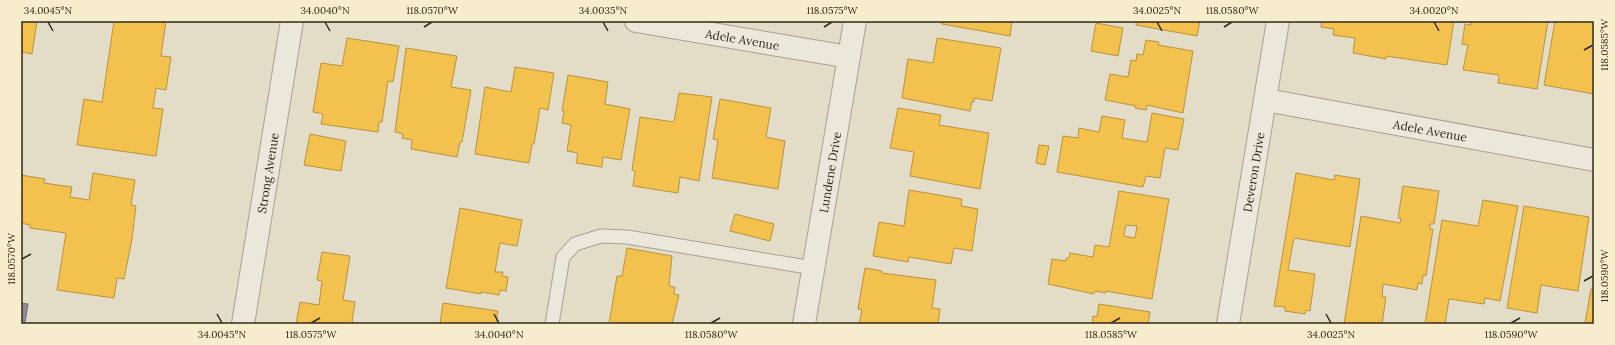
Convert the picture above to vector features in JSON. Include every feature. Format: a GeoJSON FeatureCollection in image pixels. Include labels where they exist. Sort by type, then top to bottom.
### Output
{"type":"FeatureCollection","features":[{"type":"Feature","properties":{"kind":"street","name":"Strong Avenue"},"geometry":{"type":"LineString","coordinates":[[243,324],[292,21]]}},
{"type":"Feature","properties":{"kind":"street","name":"Adele Avenue"},"geometry":{"type":"LineString","coordinates":[[636,21],[849,57]]}},
{"type":"Feature","properties":{"kind":"street","name":"Lundene Drive"},"geometry":{"type":"LineString","coordinates":[[804,324],[855,21]]}},
{"type":"Feature","properties":{"kind":"street","name":"Deveron Drive"},"geometry":{"type":"LineString","coordinates":[[1228,324],[1278,21]]}},
{"type":"Feature","properties":{"kind":"street","name":"Adele Avenue"},"geometry":{"type":"LineString","coordinates":[[1266,100],[1594,160]]}},
{"type":"Feature","properties":{"kind":"lane"},"geometry":{"type":"LineString","coordinates":[[552,324],[563,257],[575,244],[601,236],[627,238],[813,268]]}},
{"type":"Feature","properties":{"kind":"building: Homes"},"geometry":{"type":"Polygon","coordinates":[[[21,21],[37,21],[32,54],[21,52],[21,21]]]}},
{"type":"Feature","properties":{"kind":"building: Homes"},"geometry":{"type":"Polygon","coordinates":[[[114,21],[166,21],[161,56],[171,57],[166,90],[156,88],[153,108],[163,109],[156,156],[77,145],[84,99],[102,102],[114,21]]]}},
{"type":"Feature","properties":{"kind":"building: Homes"},"geometry":{"type":"Polygon","coordinates":[[[942,21],[1012,21],[1010,36],[942,24],[942,21]]]}},
{"type":"Feature","properties":{"kind":"building: Homes"},"geometry":{"type":"Polygon","coordinates":[[[1136,21],[1200,21],[1197,36],[1136,25],[1136,21]]]}},
{"type":"Feature","properties":{"kind":"building: Homes"},"geometry":{"type":"Polygon","coordinates":[[[1322,21],[1454,21],[1447,65],[1386,56],[1386,59],[1353,53],[1355,38],[1333,35],[1334,29],[1321,27],[1322,21]]]}},
{"type":"Feature","properties":{"kind":"building: Homes"},"geometry":{"type":"Polygon","coordinates":[[[1471,21],[1548,21],[1537,89],[1498,83],[1499,75],[1463,70],[1468,45],[1462,44],[1465,24],[1471,25],[1471,21]]]}},
{"type":"Feature","properties":{"kind":"building: Homes"},"geometry":{"type":"Polygon","coordinates":[[[1555,21],[1594,21],[1594,94],[1544,85],[1555,21]]]}},
{"type":"Feature","properties":{"kind":"building: Homes"},"geometry":{"type":"Polygon","coordinates":[[[1096,23],[1123,28],[1118,56],[1091,51],[1096,23]]]}},
{"type":"Feature","properties":{"kind":"building: Homes"},"geometry":{"type":"Polygon","coordinates":[[[347,38],[399,46],[393,82],[388,81],[382,122],[379,122],[378,132],[321,124],[323,114],[313,112],[321,63],[342,66],[347,38]]]}},
{"type":"Feature","properties":{"kind":"building: Homes"},"geometry":{"type":"Polygon","coordinates":[[[937,38],[1001,48],[992,101],[974,98],[970,111],[902,98],[908,59],[933,63],[937,38]]]}},
{"type":"Feature","properties":{"kind":"building: Homes"},"geometry":{"type":"Polygon","coordinates":[[[1146,40],[1159,42],[1158,45],[1193,51],[1183,113],[1147,105],[1146,110],[1135,108],[1136,106],[1105,100],[1110,74],[1128,77],[1131,60],[1136,61],[1137,54],[1143,55],[1146,40]]]}},
{"type":"Feature","properties":{"kind":"building: Homes"},"geometry":{"type":"Polygon","coordinates":[[[406,48],[457,56],[451,87],[471,90],[462,142],[460,142],[457,157],[411,149],[412,140],[402,138],[403,134],[395,132],[406,48]]]}},
{"type":"Feature","properties":{"kind":"building: Homes"},"geometry":{"type":"Polygon","coordinates":[[[515,67],[554,73],[548,110],[540,108],[529,163],[475,154],[485,87],[511,92],[515,67]]]}},
{"type":"Feature","properties":{"kind":"building: Homes"},"geometry":{"type":"Polygon","coordinates":[[[568,75],[608,82],[605,104],[630,109],[621,160],[603,157],[602,167],[576,163],[578,153],[567,151],[571,125],[562,123],[564,111],[562,111],[568,75]]]}},
{"type":"Feature","properties":{"kind":"building: Homes"},"geometry":{"type":"Polygon","coordinates":[[[679,93],[712,97],[699,181],[680,177],[678,193],[633,186],[635,171],[632,170],[640,117],[674,122],[679,93]]]}},
{"type":"Feature","properties":{"kind":"building: Homes"},"geometry":{"type":"Polygon","coordinates":[[[720,99],[771,108],[766,137],[785,141],[778,189],[712,178],[718,140],[713,139],[720,99]]]}},
{"type":"Feature","properties":{"kind":"building: Homes"},"geometry":{"type":"Polygon","coordinates":[[[898,108],[941,115],[939,125],[989,133],[980,189],[910,176],[914,152],[890,148],[898,108]]]}},
{"type":"Feature","properties":{"kind":"building: Homes"},"geometry":{"type":"Polygon","coordinates":[[[1152,113],[1184,119],[1178,150],[1165,148],[1160,178],[1146,176],[1143,187],[1057,172],[1063,136],[1078,138],[1079,128],[1099,132],[1102,116],[1125,120],[1122,138],[1147,142],[1152,113]]]}},
{"type":"Feature","properties":{"kind":"building: Homes"},"geometry":{"type":"Polygon","coordinates":[[[310,134],[346,141],[341,171],[304,165],[310,134]]]}},
{"type":"Feature","properties":{"kind":"building: Homes"},"geometry":{"type":"Polygon","coordinates":[[[1039,145],[1049,146],[1045,165],[1036,163],[1039,145]]]}},
{"type":"Feature","properties":{"kind":"building: Homes"},"geometry":{"type":"Polygon","coordinates":[[[93,173],[135,180],[131,205],[136,206],[132,239],[124,279],[117,278],[114,298],[57,290],[66,233],[30,228],[30,225],[21,223],[21,175],[45,179],[44,183],[72,187],[70,197],[89,200],[93,173]]]}},
{"type":"Feature","properties":{"kind":"building: Homes"},"geometry":{"type":"Polygon","coordinates":[[[1296,173],[1334,180],[1335,175],[1360,179],[1350,247],[1294,238],[1288,270],[1315,274],[1310,311],[1306,310],[1305,314],[1285,311],[1285,307],[1274,306],[1296,173]]]}},
{"type":"Feature","properties":{"kind":"building: Homes"},"geometry":{"type":"Polygon","coordinates":[[[1403,186],[1439,191],[1434,224],[1430,224],[1430,229],[1433,229],[1426,276],[1423,275],[1422,284],[1418,283],[1417,290],[1383,284],[1382,297],[1386,297],[1382,324],[1344,324],[1361,216],[1400,223],[1401,218],[1398,218],[1403,186]]]}},
{"type":"Feature","properties":{"kind":"building: Homes"},"geometry":{"type":"Polygon","coordinates":[[[909,190],[962,199],[961,206],[978,209],[972,251],[954,248],[951,264],[909,257],[908,262],[873,256],[879,222],[904,226],[909,190]]]}},
{"type":"Feature","properties":{"kind":"building: Homes"},"geometry":{"type":"Polygon","coordinates":[[[1119,191],[1169,199],[1152,299],[1106,291],[1106,293],[1095,291],[1094,294],[1048,284],[1052,259],[1066,261],[1066,258],[1069,258],[1070,253],[1093,257],[1095,245],[1109,247],[1119,191]],[[1126,225],[1124,236],[1135,238],[1137,226],[1126,225]]]}},
{"type":"Feature","properties":{"kind":"building: Homes"},"geometry":{"type":"Polygon","coordinates":[[[1483,200],[1518,206],[1500,301],[1485,298],[1484,304],[1449,299],[1445,324],[1425,324],[1442,220],[1478,226],[1483,200]]]}},
{"type":"Feature","properties":{"kind":"building: Homes"},"geometry":{"type":"Polygon","coordinates":[[[1524,206],[1589,217],[1578,291],[1541,285],[1537,313],[1507,308],[1524,206]]]}},
{"type":"Feature","properties":{"kind":"building: Homes"},"geometry":{"type":"Polygon","coordinates":[[[460,208],[522,220],[517,246],[500,243],[495,272],[503,272],[502,276],[508,277],[506,291],[500,290],[499,295],[481,292],[481,294],[446,288],[460,208]]]}},
{"type":"Feature","properties":{"kind":"building: Homes"},"geometry":{"type":"Polygon","coordinates":[[[735,214],[774,224],[770,241],[730,231],[735,214]]]}},
{"type":"Feature","properties":{"kind":"building: Homes"},"geometry":{"type":"Polygon","coordinates":[[[627,248],[672,256],[669,286],[675,287],[674,294],[679,295],[672,324],[609,324],[617,276],[622,276],[627,248]]]}},
{"type":"Feature","properties":{"kind":"building: Homes"},"geometry":{"type":"Polygon","coordinates":[[[322,252],[350,256],[343,300],[355,302],[352,322],[362,324],[296,324],[300,302],[319,305],[322,281],[317,280],[322,252]]]}},
{"type":"Feature","properties":{"kind":"building: Homes"},"geometry":{"type":"Polygon","coordinates":[[[865,268],[882,271],[882,273],[936,280],[932,308],[940,309],[938,324],[859,324],[862,310],[858,309],[865,268]]]}},
{"type":"Feature","properties":{"kind":"building: Homes"},"geometry":{"type":"Polygon","coordinates":[[[1591,289],[1594,289],[1594,324],[1585,323],[1591,289]]]}},
{"type":"Feature","properties":{"kind":"building: Homes"},"geometry":{"type":"Polygon","coordinates":[[[443,303],[498,311],[496,324],[440,324],[443,303]]]}},
{"type":"Feature","properties":{"kind":"building: Homes"},"geometry":{"type":"Polygon","coordinates":[[[1099,304],[1150,312],[1148,324],[1092,324],[1093,316],[1097,317],[1099,304]]]}},
{"type":"Feature","properties":{"kind":"building: Industry"},"geometry":{"type":"Polygon","coordinates":[[[21,303],[28,304],[25,323],[29,324],[21,324],[21,303]]]}}]}
